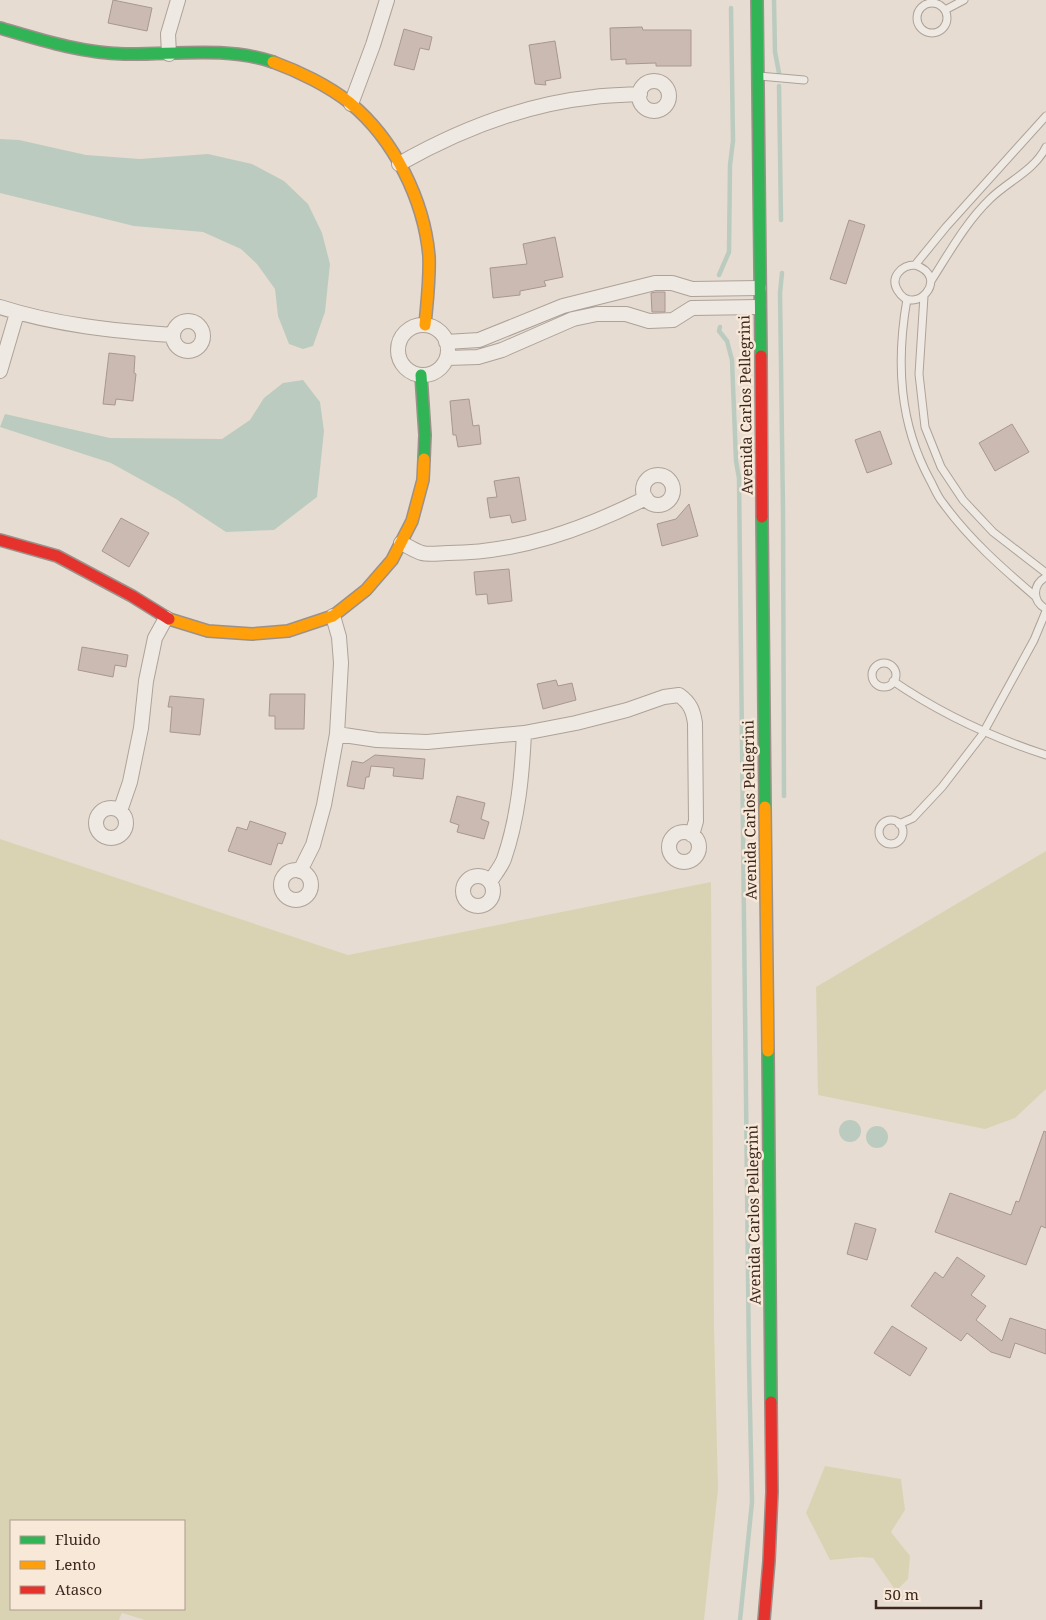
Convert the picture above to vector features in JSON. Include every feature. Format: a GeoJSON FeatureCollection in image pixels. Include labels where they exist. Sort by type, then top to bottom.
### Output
{"type":"FeatureCollection","features":[{"type":"Feature","properties":{"kind":"main road","name":"Avenida Carlos Pellegrini"},"geometry":{"type":"LineString","coordinates":[[757,0],[772,1492],[764,1620]]}},
{"type":"Feature","properties":{"kind":"main road"},"geometry":{"type":"LineString","coordinates":[[0,28],[85,50],[129,54],[240,54],[280,63],[312,79],[351,104],[375,127],[399,164],[417,201],[428,251],[428,294],[425,325]]}},
{"type":"Feature","properties":{"kind":"main road"},"geometry":{"type":"LineString","coordinates":[[0,540],[56,556],[132,596],[166,618],[208,631],[252,634],[288,631],[332,616],[366,590],[392,560],[412,521],[423,480],[425,435],[421,376]]}},
{"type":"Feature","properties":{"kind":"street"},"geometry":{"type":"LineString","coordinates":[[168,54],[168,34],[178,0]]}},
{"type":"Feature","properties":{"kind":"street"},"geometry":{"type":"LineString","coordinates":[[351,104],[373,45],[386,0]]}},
{"type":"Feature","properties":{"kind":"street"},"geometry":{"type":"LineString","coordinates":[[399,164],[433,144],[509,115],[552,104],[594,97],[640,94]]}},
{"type":"Feature","properties":{"kind":"street"},"geometry":{"type":"LineString","coordinates":[[446,342],[480,340],[563,306],[655,283],[672,282],[692,288],[759,288]]}},
{"type":"Feature","properties":{"kind":"street"},"geometry":{"type":"LineString","coordinates":[[692,288],[692,308]]}},
{"type":"Feature","properties":{"kind":"street"},"geometry":{"type":"LineString","coordinates":[[625,290],[626,314]]}},
{"type":"Feature","properties":{"kind":"street"},"geometry":{"type":"LineString","coordinates":[[0,307],[17,313],[100,330],[173,334]]}},
{"type":"Feature","properties":{"kind":"street"},"geometry":{"type":"LineString","coordinates":[[447,358],[478,356],[502,350],[573,319],[597,314],[626,314],[650,321],[672,320],[692,308],[759,307]]}},
{"type":"Feature","properties":{"kind":"street"},"geometry":{"type":"LineString","coordinates":[[0,371],[17,313]]}},
{"type":"Feature","properties":{"kind":"street"},"geometry":{"type":"LineString","coordinates":[[425,325],[436,329],[443,335],[446,342],[447,358],[437,371],[430,375],[421,376],[413,374],[400,363],[397,346],[400,338],[412,327],[425,325]]}},
{"type":"Feature","properties":{"kind":"street"},"geometry":{"type":"LineString","coordinates":[[401,543],[423,553],[473,553],[525,544],[612,515],[646,498]]}},
{"type":"Feature","properties":{"kind":"street"},"geometry":{"type":"LineString","coordinates":[[300,871],[313,845],[324,805],[337,734],[341,662],[339,638],[332,616]]}},
{"type":"Feature","properties":{"kind":"street"},"geometry":{"type":"LineString","coordinates":[[120,811],[130,782],[141,728],[146,680],[155,638],[166,618]]}},
{"type":"Feature","properties":{"kind":"street"},"geometry":{"type":"LineString","coordinates":[[337,734],[377,740],[427,742],[524,733],[576,723],[627,710],[664,697],[679,695],[687,700],[693,710],[695,723],[696,821],[692,835]]}},
{"type":"Feature","properties":{"kind":"street"},"geometry":{"type":"LineString","coordinates":[[490,882],[503,860],[513,821],[522,777],[524,733]]}},
{"type":"Feature","properties":{"kind":"lane"},"geometry":{"type":"LineString","coordinates":[[945,10],[964,0]]}},
{"type":"Feature","properties":{"kind":"lane"},"geometry":{"type":"LineString","coordinates":[[932,3],[945,10],[946,24],[939,31],[930,32],[921,28],[917,20],[923,6],[932,3]]}},
{"type":"Feature","properties":{"kind":"lane"},"geometry":{"type":"LineString","coordinates":[[757,76],[804,80]]}},
{"type":"Feature","properties":{"kind":"lane"},"geometry":{"type":"LineString","coordinates":[[915,265],[946,226],[1046,116]]}},
{"type":"Feature","properties":{"kind":"lane"},"geometry":{"type":"LineString","coordinates":[[931,281],[926,270],[915,265],[904,267],[897,275],[895,281],[898,292],[907,299],[918,299],[924,296],[928,292],[931,281],[967,226],[990,198],[1015,180],[1041,156],[1046,147]]}},
{"type":"Feature","properties":{"kind":"lane"},"geometry":{"type":"LineString","coordinates":[[924,296],[919,374],[925,427],[941,467],[963,500],[993,532],[1046,573]]}},
{"type":"Feature","properties":{"kind":"lane"},"geometry":{"type":"LineString","coordinates":[[899,824],[913,818],[942,787],[984,732],[1034,640],[1046,610],[1036,597],[970,536],[941,501],[920,462],[905,415],[900,370],[902,326],[907,299]]}},
{"type":"Feature","properties":{"kind":"lane"},"geometry":{"type":"LineString","coordinates":[[1036,597],[1036,586],[1046,577]]}},
{"type":"Feature","properties":{"kind":"lane"},"geometry":{"type":"LineString","coordinates":[[893,681],[922,701],[984,732],[1006,742],[1046,754]]}},
{"type":"Feature","properties":{"kind":"shaded area"},"geometry":{"type":"Polygon","coordinates":[[[0,139],[19,140],[86,155],[140,159],[208,154],[252,164],[284,181],[308,204],[322,233],[330,264],[325,312],[313,346],[303,349],[289,344],[278,316],[275,289],[257,264],[241,249],[203,232],[134,226],[0,193],[0,139]]]}},
{"type":"Feature","properties":{"kind":"shaded area"},"geometry":{"type":"Polygon","coordinates":[[[303,380],[320,402],[324,431],[317,497],[274,530],[226,532],[176,499],[111,463],[0,427],[5,414],[110,438],[222,439],[250,420],[264,398],[283,383],[303,380]]]}},
{"type":"Feature","properties":{"kind":"shaded area"},"geometry":{"type":"Polygon","coordinates":[[[0,839],[348,955],[711,882],[714,1327],[718,1489],[704,1620],[145,1620],[122,1613],[119,1620],[0,1620],[0,839]]]}},
{"type":"Feature","properties":{"kind":"shaded area"},"geometry":{"type":"Polygon","coordinates":[[[1046,851],[1046,1089],[1015,1118],[985,1129],[818,1095],[816,987],[1046,851]]]}},
{"type":"Feature","properties":{"kind":"shaded area"},"geometry":{"type":"Polygon","coordinates":[[[850,1120],[858,1123],[861,1131],[858,1139],[850,1142],[842,1139],[839,1131],[842,1123],[850,1120]]]}},
{"type":"Feature","properties":{"kind":"shaded area"},"geometry":{"type":"Polygon","coordinates":[[[877,1126],[885,1129],[888,1137],[885,1145],[877,1148],[869,1145],[866,1137],[869,1129],[877,1126]]]}},
{"type":"Feature","properties":{"kind":"shaded area"},"geometry":{"type":"Polygon","coordinates":[[[825,1466],[901,1479],[905,1510],[891,1532],[910,1556],[908,1579],[896,1591],[873,1558],[861,1557],[830,1560],[806,1513],[825,1466]]]}},
{"type":"Feature","properties":{"kind":"building"},"geometry":{"type":"Polygon","coordinates":[[[113,0],[152,8],[147,31],[108,23],[113,0]]]}},
{"type":"Feature","properties":{"kind":"building"},"geometry":{"type":"Polygon","coordinates":[[[642,27],[643,30],[691,30],[691,66],[656,66],[656,63],[626,64],[626,59],[611,60],[610,28],[642,27]]]}},
{"type":"Feature","properties":{"kind":"building"},"geometry":{"type":"Polygon","coordinates":[[[404,29],[432,37],[429,50],[420,48],[414,70],[394,65],[404,29]]]}},
{"type":"Feature","properties":{"kind":"building"},"geometry":{"type":"Polygon","coordinates":[[[555,41],[561,78],[545,81],[546,85],[535,84],[529,45],[555,41]]]}},
{"type":"Feature","properties":{"kind":"building"},"geometry":{"type":"Polygon","coordinates":[[[849,220],[865,225],[846,284],[830,279],[849,220]]]}},
{"type":"Feature","properties":{"kind":"building"},"geometry":{"type":"Polygon","coordinates":[[[555,237],[563,277],[544,281],[546,286],[520,291],[520,295],[493,298],[490,268],[527,264],[523,244],[555,237]]]}},
{"type":"Feature","properties":{"kind":"building"},"geometry":{"type":"Polygon","coordinates":[[[665,292],[665,312],[652,312],[651,293],[665,292]]]}},
{"type":"Feature","properties":{"kind":"building"},"geometry":{"type":"Polygon","coordinates":[[[109,353],[135,356],[134,373],[136,374],[133,401],[116,399],[115,405],[103,404],[109,353]]]}},
{"type":"Feature","properties":{"kind":"building"},"geometry":{"type":"Polygon","coordinates":[[[469,399],[473,426],[479,425],[481,444],[458,447],[456,435],[453,435],[450,401],[469,399]]]}},
{"type":"Feature","properties":{"kind":"building"},"geometry":{"type":"Polygon","coordinates":[[[1012,424],[1029,452],[995,471],[979,443],[1012,424]]]}},
{"type":"Feature","properties":{"kind":"building"},"geometry":{"type":"Polygon","coordinates":[[[880,431],[892,464],[867,473],[855,440],[880,431]]]}},
{"type":"Feature","properties":{"kind":"building"},"geometry":{"type":"Polygon","coordinates":[[[519,477],[526,520],[512,523],[510,515],[490,518],[487,498],[497,497],[494,481],[519,477]]]}},
{"type":"Feature","properties":{"kind":"building"},"geometry":{"type":"Polygon","coordinates":[[[689,504],[698,536],[662,546],[657,524],[676,519],[689,504]]]}},
{"type":"Feature","properties":{"kind":"building"},"geometry":{"type":"Polygon","coordinates":[[[121,518],[149,533],[129,567],[102,551],[121,518]]]}},
{"type":"Feature","properties":{"kind":"building"},"geometry":{"type":"Polygon","coordinates":[[[509,569],[512,601],[488,604],[487,594],[476,595],[474,572],[509,569]]]}},
{"type":"Feature","properties":{"kind":"building"},"geometry":{"type":"Polygon","coordinates":[[[82,647],[128,655],[126,667],[115,665],[113,677],[78,670],[82,647]]]}},
{"type":"Feature","properties":{"kind":"building"},"geometry":{"type":"Polygon","coordinates":[[[556,680],[558,686],[572,683],[576,700],[543,709],[537,684],[556,680]]]}},
{"type":"Feature","properties":{"kind":"building"},"geometry":{"type":"Polygon","coordinates":[[[270,694],[305,694],[304,729],[275,729],[275,716],[269,716],[270,694]]]}},
{"type":"Feature","properties":{"kind":"building"},"geometry":{"type":"Polygon","coordinates":[[[170,696],[204,699],[200,735],[170,732],[172,707],[168,707],[170,696]]]}},
{"type":"Feature","properties":{"kind":"building"},"geometry":{"type":"Polygon","coordinates":[[[375,755],[425,759],[423,779],[393,776],[394,768],[371,766],[369,777],[366,777],[364,789],[347,786],[352,761],[363,763],[375,755]]]}},
{"type":"Feature","properties":{"kind":"building"},"geometry":{"type":"Polygon","coordinates":[[[457,796],[485,803],[481,819],[489,822],[484,839],[457,832],[459,825],[450,822],[457,796]]]}},
{"type":"Feature","properties":{"kind":"building"},"geometry":{"type":"Polygon","coordinates":[[[250,821],[286,833],[282,844],[278,843],[271,865],[228,851],[237,827],[247,830],[250,821]]]}},
{"type":"Feature","properties":{"kind":"building"},"geometry":{"type":"Polygon","coordinates":[[[1044,1131],[1046,1132],[1046,1228],[1041,1226],[1026,1265],[935,1232],[950,1193],[1011,1215],[1016,1201],[1019,1202],[1044,1131]]]}},
{"type":"Feature","properties":{"kind":"building"},"geometry":{"type":"Polygon","coordinates":[[[855,1223],[876,1229],[867,1260],[847,1254],[855,1223]]]}},
{"type":"Feature","properties":{"kind":"building"},"geometry":{"type":"Polygon","coordinates":[[[957,1257],[985,1276],[971,1295],[986,1306],[976,1320],[1002,1341],[1010,1318],[1046,1330],[1046,1354],[1015,1343],[1010,1358],[991,1352],[967,1333],[961,1341],[911,1306],[935,1272],[943,1278],[957,1257]]]}},
{"type":"Feature","properties":{"kind":"building"},"geometry":{"type":"Polygon","coordinates":[[[892,1326],[927,1348],[910,1376],[874,1353],[892,1326]]]}},
{"type":"Feature","properties":{"kind":"waterway"},"geometry":{"type":"LineString","coordinates":[[774,0],[775,52],[779,73]]}},
{"type":"Feature","properties":{"kind":"waterway"},"geometry":{"type":"LineString","coordinates":[[719,275],[729,252],[730,165],[733,141],[731,8]]}},
{"type":"Feature","properties":{"kind":"waterway"},"geometry":{"type":"LineString","coordinates":[[779,86],[781,220]]}},
{"type":"Feature","properties":{"kind":"waterway"},"geometry":{"type":"LineString","coordinates":[[782,273],[780,293],[784,796]]}},
{"type":"Feature","properties":{"kind":"waterway"},"geometry":{"type":"LineString","coordinates":[[720,327],[719,331],[727,341],[732,360],[736,461],[739,478],[752,1502],[740,1620]]}},
{"type":"Feature","properties":{"kind":"traffic: fast"},"geometry":{"type":"LineString","coordinates":[[757,0],[761,356]]}},
{"type":"Feature","properties":{"kind":"traffic: fast"},"geometry":{"type":"LineString","coordinates":[[0,28],[61,45],[108,53],[218,53],[255,57],[273,62]]}},
{"type":"Feature","properties":{"kind":"traffic: fast"},"geometry":{"type":"LineString","coordinates":[[421,375],[425,435],[424,459]]}},
{"type":"Feature","properties":{"kind":"traffic: fast"},"geometry":{"type":"LineString","coordinates":[[762,517],[765,807]]}},
{"type":"Feature","properties":{"kind":"traffic: fast"},"geometry":{"type":"LineString","coordinates":[[768,1051],[771,1402]]}},
{"type":"Feature","properties":{"kind":"traffic: slow"},"geometry":{"type":"LineString","coordinates":[[273,62],[313,80],[342,97],[366,118],[393,152],[413,192],[426,235],[429,265],[425,325]]}},
{"type":"Feature","properties":{"kind":"traffic: slow"},"geometry":{"type":"LineString","coordinates":[[169,619],[208,631],[252,634],[288,631],[333,616],[366,590],[392,560],[412,521],[423,480],[424,459]]}},
{"type":"Feature","properties":{"kind":"traffic: slow"},"geometry":{"type":"LineString","coordinates":[[765,807],[768,1051]]}},
{"type":"Feature","properties":{"kind":"traffic: jam"},"geometry":{"type":"LineString","coordinates":[[761,356],[762,517]]}},
{"type":"Feature","properties":{"kind":"traffic: jam"},"geometry":{"type":"LineString","coordinates":[[0,540],[57,556],[132,596],[169,619]]}},
{"type":"Feature","properties":{"kind":"traffic: jam"},"geometry":{"type":"LineString","coordinates":[[764,1620],[772,1492],[771,1402]]}}]}
